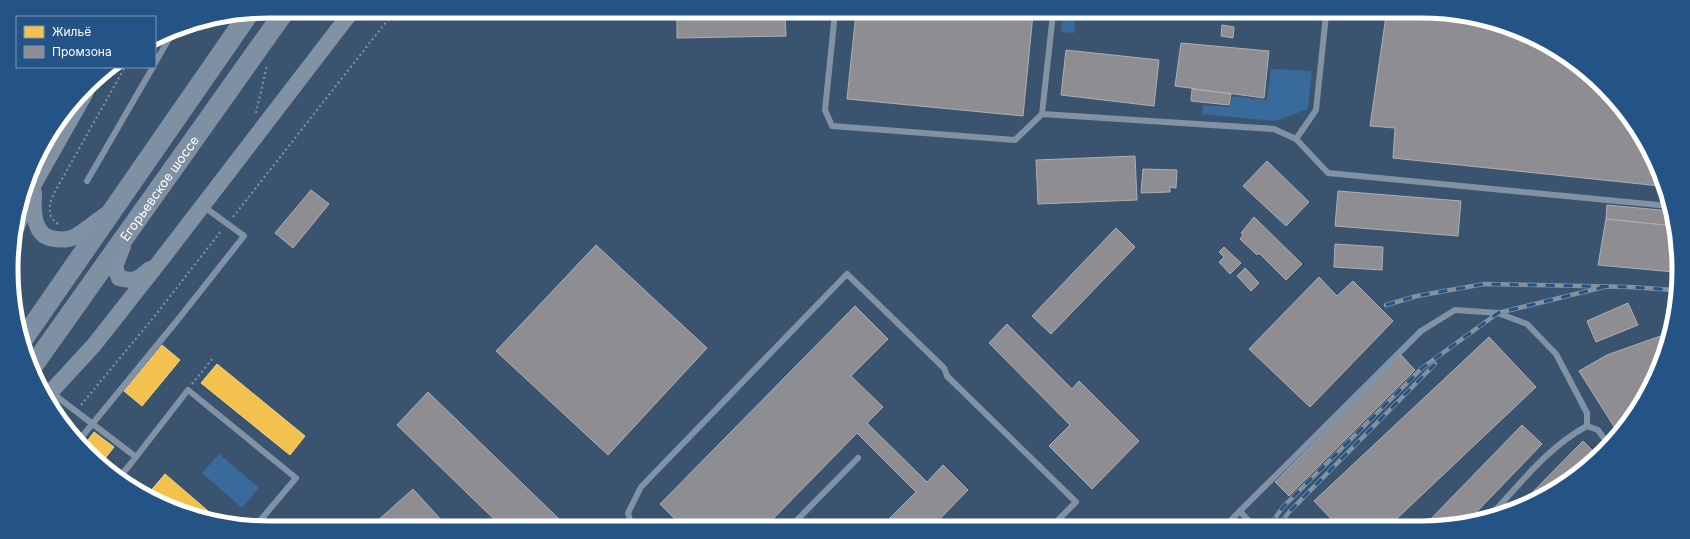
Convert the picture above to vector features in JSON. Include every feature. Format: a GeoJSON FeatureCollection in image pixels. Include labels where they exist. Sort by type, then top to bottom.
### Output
{"type":"FeatureCollection","features":[{"type":"Feature","properties":{"kind":"main road","name":"Егорьевское шоссе"},"geometry":{"type":"LineString","coordinates":[[36,362],[281,18]]}},
{"type":"Feature","properties":{"kind":"main road","name":"Егорьевское шоссе"},"geometry":{"type":"LineString","coordinates":[[27,333],[245,20]]}},
{"type":"Feature","properties":{"kind":"street"},"geometry":{"type":"LineString","coordinates":[[50,392],[94,345],[203,206],[347,18]]}},
{"type":"Feature","properties":{"kind":"street"},"geometry":{"type":"LineString","coordinates":[[29,197],[34,184],[78,107]]}},
{"type":"Feature","properties":{"kind":"street"},"geometry":{"type":"LineString","coordinates":[[34,184],[34,219],[40,232],[50,239],[63,240],[74,237],[112,210]]}},
{"type":"Feature","properties":{"kind":"street"},"geometry":{"type":"LineString","coordinates":[[132,228],[118,256],[115,267],[119,278],[128,280],[140,278],[164,256]]}},
{"type":"Feature","properties":{"kind":"lane"},"geometry":{"type":"LineString","coordinates":[[834,18],[825,110],[832,126],[1015,140],[1042,114],[1053,18]]}},
{"type":"Feature","properties":{"kind":"lane"},"geometry":{"type":"LineString","coordinates":[[1296,139],[1316,110],[1326,18]]}},
{"type":"Feature","properties":{"kind":"lane"},"geometry":{"type":"LineString","coordinates":[[156,61],[169,39]]}},
{"type":"Feature","properties":{"kind":"lane"},"geometry":{"type":"LineString","coordinates":[[87,181],[152,68]]}},
{"type":"Feature","properties":{"kind":"lane"},"geometry":{"type":"LineString","coordinates":[[1042,114],[1274,129],[1296,139],[1328,174],[1663,206]]}},
{"type":"Feature","properties":{"kind":"lane"},"geometry":{"type":"LineString","coordinates":[[81,436],[180,317],[244,236],[203,206]]}},
{"type":"Feature","properties":{"kind":"lane"},"geometry":{"type":"LineString","coordinates":[[629,521],[628,513],[641,487],[847,274],[944,368],[947,376],[1076,502],[1057,521]]}},
{"type":"Feature","properties":{"kind":"lane"},"geometry":{"type":"LineString","coordinates":[[1230,521],[1421,331],[1455,310],[1498,313],[1527,324],[1556,354],[1587,413],[1587,426]]}},
{"type":"Feature","properties":{"kind":"lane"},"geometry":{"type":"LineString","coordinates":[[123,474],[188,390],[296,478],[260,520]]}},
{"type":"Feature","properties":{"kind":"lane"},"geometry":{"type":"LineString","coordinates":[[53,397],[136,457]]}},
{"type":"Feature","properties":{"kind":"lane"},"geometry":{"type":"LineString","coordinates":[[1495,509],[1547,457],[1576,432],[1587,426],[1598,430],[1605,440]]}},
{"type":"Feature","properties":{"kind":"lane"},"geometry":{"type":"LineString","coordinates":[[795,521],[858,458]]}},
{"type":"Feature","properties":{"kind":"lane"},"geometry":{"type":"LineString","coordinates":[[1240,512],[1248,521]]}},
{"type":"Feature","properties":{"kind":"path"},"geometry":{"type":"LineString","coordinates":[[76,412],[154,317],[389,18]]}},
{"type":"Feature","properties":{"kind":"path"},"geometry":{"type":"LineString","coordinates":[[256,114],[268,61]]}},
{"type":"Feature","properties":{"kind":"path"},"geometry":{"type":"LineString","coordinates":[[62,226],[56,224],[51,216],[49,206],[53,195],[124,68]]}},
{"type":"Feature","properties":{"kind":"path"},"geometry":{"type":"LineString","coordinates":[[188,390],[213,358]]}},
{"type":"Feature","properties":{"kind":"shaded area"},"geometry":{"type":"Polygon","coordinates":[[[1063,18],[1076,18],[1074,33],[1061,32],[1063,18]]]}},
{"type":"Feature","properties":{"kind":"shaded area"},"geometry":{"type":"Polygon","coordinates":[[[1271,69],[1312,71],[1308,109],[1275,121],[1202,114],[1203,105],[1229,107],[1232,96],[1267,100],[1271,69]]]}},
{"type":"Feature","properties":{"kind":"shaded area"},"geometry":{"type":"Polygon","coordinates":[[[219,454],[259,488],[242,508],[202,473],[219,454]]]}},
{"type":"Feature","properties":{"kind":"building: Жильё"},"geometry":{"type":"Polygon","coordinates":[[[162,345],[180,360],[142,406],[124,391],[162,345]]]}},
{"type":"Feature","properties":{"kind":"building: Жильё"},"geometry":{"type":"Polygon","coordinates":[[[217,364],[305,436],[290,455],[201,383],[217,364]]]}},
{"type":"Feature","properties":{"kind":"building: Жильё"},"geometry":{"type":"Polygon","coordinates":[[[94,432],[114,447],[104,459],[87,442],[94,432]]]}},
{"type":"Feature","properties":{"kind":"building: Жильё"},"geometry":{"type":"Polygon","coordinates":[[[165,474],[211,514],[173,502],[151,491],[165,474]]]}},
{"type":"Feature","properties":{"kind":"building: Промзона"},"geometry":{"type":"Polygon","coordinates":[[[677,18],[785,18],[786,36],[677,38],[677,18]]]}},
{"type":"Feature","properties":{"kind":"building: Промзона"},"geometry":{"type":"Polygon","coordinates":[[[855,18],[1033,18],[1023,116],[847,99],[855,18]]]}},
{"type":"Feature","properties":{"kind":"building: Промзона"},"geometry":{"type":"Polygon","coordinates":[[[1386,18],[1437,19],[1470,23],[1501,31],[1532,44],[1560,60],[1586,80],[1610,104],[1630,130],[1646,158],[1658,186],[1393,158],[1395,128],[1370,126],[1386,18]]]}},
{"type":"Feature","properties":{"kind":"building: Промзона"},"geometry":{"type":"Polygon","coordinates":[[[1222,25],[1234,27],[1233,38],[1221,36],[1222,25]]]}},
{"type":"Feature","properties":{"kind":"building: Промзона"},"geometry":{"type":"Polygon","coordinates":[[[1181,43],[1269,51],[1264,98],[1175,86],[1181,43]]]}},
{"type":"Feature","properties":{"kind":"building: Промзона"},"geometry":{"type":"Polygon","coordinates":[[[1066,50],[1159,60],[1154,106],[1061,95],[1066,50]]]}},
{"type":"Feature","properties":{"kind":"building: Промзона"},"geometry":{"type":"Polygon","coordinates":[[[1192,89],[1231,94],[1229,105],[1191,101],[1192,89]]]}},
{"type":"Feature","properties":{"kind":"building: Промзона"},"geometry":{"type":"Polygon","coordinates":[[[1135,156],[1137,200],[1038,204],[1036,160],[1135,156]]]}},
{"type":"Feature","properties":{"kind":"building: Промзона"},"geometry":{"type":"Polygon","coordinates":[[[1267,161],[1309,202],[1286,226],[1243,186],[1267,161]]]}},
{"type":"Feature","properties":{"kind":"building: Промзона"},"geometry":{"type":"Polygon","coordinates":[[[1143,169],[1177,170],[1176,188],[1170,187],[1170,192],[1141,193],[1143,169]]]}},
{"type":"Feature","properties":{"kind":"building: Промзона"},"geometry":{"type":"Polygon","coordinates":[[[311,190],[329,204],[293,248],[275,233],[311,190]]]}},
{"type":"Feature","properties":{"kind":"building: Промзона"},"geometry":{"type":"Polygon","coordinates":[[[1338,191],[1461,201],[1458,236],[1335,226],[1338,191]]]}},
{"type":"Feature","properties":{"kind":"building: Промзона"},"geometry":{"type":"Polygon","coordinates":[[[1607,205],[1665,210],[1668,225],[1606,219],[1607,205]]]}},
{"type":"Feature","properties":{"kind":"building: Промзона"},"geometry":{"type":"Polygon","coordinates":[[[1254,217],[1302,264],[1286,280],[1259,253],[1257,255],[1240,239],[1243,235],[1241,233],[1254,217]]]}},
{"type":"Feature","properties":{"kind":"building: Промзона"},"geometry":{"type":"Polygon","coordinates":[[[1606,219],[1668,225],[1672,272],[1598,265],[1606,219]]]}},
{"type":"Feature","properties":{"kind":"building: Промзона"},"geometry":{"type":"Polygon","coordinates":[[[1116,228],[1135,247],[1051,334],[1032,316],[1116,228]]]}},
{"type":"Feature","properties":{"kind":"building: Промзона"},"geometry":{"type":"Polygon","coordinates":[[[1335,244],[1383,247],[1382,270],[1334,267],[1335,244]]]}},
{"type":"Feature","properties":{"kind":"building: Промзона"},"geometry":{"type":"Polygon","coordinates":[[[596,245],[707,348],[608,455],[496,351],[596,245]]]}},
{"type":"Feature","properties":{"kind":"building: Промзона"},"geometry":{"type":"Polygon","coordinates":[[[1224,247],[1241,263],[1230,274],[1219,262],[1224,257],[1219,252],[1224,247]]]}},
{"type":"Feature","properties":{"kind":"building: Промзона"},"geometry":{"type":"Polygon","coordinates":[[[1245,268],[1259,283],[1251,291],[1237,276],[1245,268]]]}},
{"type":"Feature","properties":{"kind":"building: Промзона"},"geometry":{"type":"Polygon","coordinates":[[[1319,277],[1337,296],[1353,281],[1393,321],[1310,407],[1249,349],[1319,277]]]}},
{"type":"Feature","properties":{"kind":"building: Промзона"},"geometry":{"type":"Polygon","coordinates":[[[1628,303],[1638,325],[1596,342],[1587,321],[1628,303]]]}},
{"type":"Feature","properties":{"kind":"building: Промзона"},"geometry":{"type":"Polygon","coordinates":[[[855,306],[888,339],[851,376],[883,407],[867,423],[927,482],[943,465],[968,490],[938,521],[887,521],[916,492],[857,433],[771,521],[677,521],[660,504],[855,306]]]}},
{"type":"Feature","properties":{"kind":"building: Промзона"},"geometry":{"type":"Polygon","coordinates":[[[1007,324],[1072,389],[1079,381],[1139,441],[1092,489],[1049,446],[1070,425],[989,343],[1007,324]]]}},
{"type":"Feature","properties":{"kind":"building: Промзона"},"geometry":{"type":"Polygon","coordinates":[[[1663,335],[1659,350],[1646,381],[1630,409],[1615,429],[1579,371],[1607,355],[1663,335]]]}},
{"type":"Feature","properties":{"kind":"building: Промзона"},"geometry":{"type":"Polygon","coordinates":[[[1489,337],[1536,387],[1394,521],[1333,521],[1314,501],[1489,337]]]}},
{"type":"Feature","properties":{"kind":"building: Промзона"},"geometry":{"type":"Polygon","coordinates":[[[1401,355],[1415,370],[1289,496],[1275,482],[1401,355]]]}},
{"type":"Feature","properties":{"kind":"building: Промзона"},"geometry":{"type":"Polygon","coordinates":[[[428,392],[559,519],[557,521],[496,521],[397,425],[428,392]]]}},
{"type":"Feature","properties":{"kind":"building: Промзона"},"geometry":{"type":"Polygon","coordinates":[[[1522,425],[1542,444],[1474,515],[1453,519],[1429,520],[1522,425]]]}},
{"type":"Feature","properties":{"kind":"building: Промзона"},"geometry":{"type":"Polygon","coordinates":[[[1583,441],[1594,452],[1560,479],[1528,497],[1583,441]]]}},
{"type":"Feature","properties":{"kind":"building: Промзона"},"geometry":{"type":"Polygon","coordinates":[[[413,489],[442,521],[377,521],[413,489]]]}},
{"type":"Feature","properties":{"kind":"railway"},"geometry":{"type":"LineString","coordinates":[[1386,305],[1417,296],[1484,284],[1630,287],[1671,290]]}},
{"type":"Feature","properties":{"kind":"railway"},"geometry":{"type":"LineString","coordinates":[[1273,521],[1283,507],[1422,368],[1498,313],[1604,287]]}},
{"type":"Feature","properties":{"kind":"railway"},"geometry":{"type":"LineString","coordinates":[[1282,521],[1289,512],[1435,364]]}}]}
